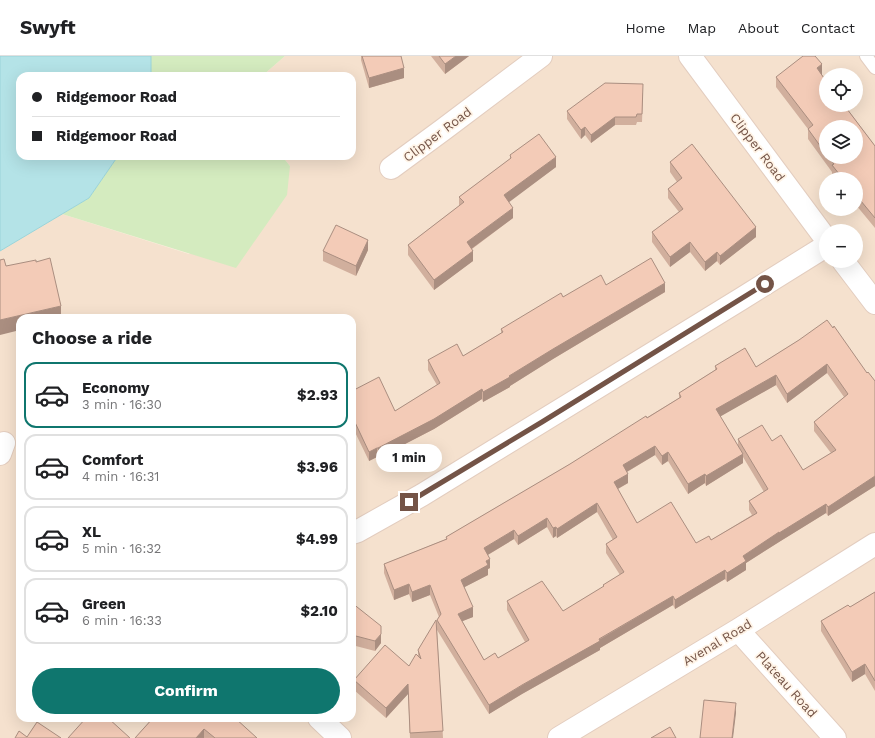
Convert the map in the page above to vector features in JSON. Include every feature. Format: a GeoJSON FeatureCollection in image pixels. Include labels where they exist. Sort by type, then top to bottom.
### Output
{"type":"FeatureCollection","features":[{"type":"Feature","properties":{"kind":"street","name":"Clipper Road"},"geometry":{"type":"LineString","coordinates":[[391,168],[541,56]]}},
{"type":"Feature","properties":{"kind":"street","name":"Clipper Road"},"geometry":{"type":"LineString","coordinates":[[690,56],[819,229]]}},
{"type":"Feature","properties":{"kind":"street"},"geometry":{"type":"LineString","coordinates":[[356,532],[435,487],[819,250]]}},
{"type":"Feature","properties":{"kind":"street"},"geometry":{"type":"LineString","coordinates":[[848,268],[875,303]]}},
{"type":"Feature","properties":{"kind":"street","name":"Avenal Road"},"geometry":{"type":"LineString","coordinates":[[559,738],[738,630],[875,544]]}},
{"type":"Feature","properties":{"kind":"street","name":"Plateau Road"},"geometry":{"type":"LineString","coordinates":[[738,630],[835,738]]}},
{"type":"Feature","properties":{"kind":"street"},"geometry":{"type":"LineString","coordinates":[[323,722],[340,738]]}},
{"type":"Feature","properties":{"kind":"lane"},"geometry":{"type":"LineString","coordinates":[[866,56],[875,68]]}},
{"type":"Feature","properties":{"kind":"shaded area"},"geometry":{"type":"Polygon","coordinates":[[[285,56],[875,56],[875,738],[0,738],[0,251],[62,214],[189,254],[290,166],[285,160],[356,160],[356,72],[267,72],[285,56]]]}},
{"type":"Feature","properties":{"kind":"green space"},"geometry":{"type":"Polygon","coordinates":[[[151,56],[285,56],[267,72],[151,72],[151,56]]]}},
{"type":"Feature","properties":{"kind":"green space"},"geometry":{"type":"Polygon","coordinates":[[[115,160],[285,160],[290,166],[287,195],[236,268],[62,214],[89,198],[115,160]]]}},
{"type":"Feature","properties":{"kind":"water"},"geometry":{"type":"Polygon","coordinates":[[[0,56],[151,56],[151,72],[16,72],[16,160],[115,160],[89,198],[0,251],[0,56]]]}},
{"type":"Feature","properties":{"kind":"building"},"geometry":{"type":"Polygon","coordinates":[[[362,56],[401,56],[404,68],[369,78],[362,56]]]}},
{"type":"Feature","properties":{"kind":"building"},"geometry":{"type":"Polygon","coordinates":[[[439,56],[456,56],[445,64],[439,56]]]}},
{"type":"Feature","properties":{"kind":"building"},"geometry":{"type":"Polygon","coordinates":[[[803,56],[815,56],[822,64],[817,68],[819,71],[819,112],[849,112],[855,120],[819,120],[819,144],[808,129],[813,125],[776,77],[803,56]]]}},
{"type":"Feature","properties":{"kind":"building"},"geometry":{"type":"Polygon","coordinates":[[[605,83],[643,84],[642,114],[637,114],[636,117],[615,117],[591,135],[585,127],[581,130],[567,111],[605,83]]]}},
{"type":"Feature","properties":{"kind":"building"},"geometry":{"type":"Polygon","coordinates":[[[863,130],[875,146],[875,218],[863,203],[863,172],[838,172],[832,165],[863,164],[863,130]]]}},
{"type":"Feature","properties":{"kind":"building"},"geometry":{"type":"Polygon","coordinates":[[[539,134],[556,157],[504,195],[513,208],[467,242],[473,251],[434,280],[408,245],[464,202],[459,197],[511,158],[510,155],[539,134]]]}},
{"type":"Feature","properties":{"kind":"building"},"geometry":{"type":"Polygon","coordinates":[[[692,144],[756,227],[720,256],[717,252],[705,262],[690,242],[670,257],[652,232],[683,209],[668,189],[682,178],[670,162],[692,144]]]}},
{"type":"Feature","properties":{"kind":"building"},"geometry":{"type":"Polygon","coordinates":[[[336,225],[368,240],[356,266],[323,251],[336,225]]]}},
{"type":"Feature","properties":{"kind":"building"},"geometry":{"type":"Polygon","coordinates":[[[50,258],[61,306],[26,314],[16,314],[16,316],[0,320],[0,260],[4,259],[6,266],[36,260],[36,262],[50,258]]]}},
{"type":"Feature","properties":{"kind":"building"},"geometry":{"type":"Polygon","coordinates":[[[651,258],[665,283],[553,349],[509,376],[510,377],[483,392],[482,389],[434,419],[369,452],[356,424],[356,389],[379,377],[395,411],[440,383],[428,360],[457,344],[463,356],[503,332],[501,329],[561,293],[563,297],[601,275],[606,285],[651,258]]]}},
{"type":"Feature","properties":{"kind":"building"},"geometry":{"type":"Polygon","coordinates":[[[827,320],[833,328],[834,326],[867,373],[868,372],[875,381],[875,476],[828,507],[826,504],[779,532],[743,556],[746,561],[727,573],[725,570],[675,600],[673,596],[599,639],[600,641],[489,705],[437,620],[441,614],[430,585],[412,592],[409,584],[394,590],[384,564],[447,539],[446,537],[570,464],[646,416],[647,418],[681,397],[679,393],[717,369],[715,366],[745,348],[756,367],[799,340],[827,320]],[[827,364],[787,394],[776,375],[716,409],[743,454],[706,476],[705,474],[688,484],[668,452],[662,456],[655,446],[623,465],[628,474],[614,482],[637,523],[671,502],[696,543],[709,536],[711,540],[757,513],[749,501],[768,489],[738,439],[762,425],[772,441],[781,435],[803,470],[836,450],[814,422],[848,394],[827,364]],[[597,503],[557,529],[556,527],[553,528],[547,518],[518,536],[514,530],[484,548],[490,559],[486,561],[488,565],[461,580],[473,607],[458,614],[484,660],[495,653],[498,658],[529,640],[507,601],[542,581],[563,611],[624,572],[606,544],[617,537],[597,503]]]}},
{"type":"Feature","properties":{"kind":"building"},"geometry":{"type":"Polygon","coordinates":[[[875,592],[875,681],[865,664],[852,672],[821,621],[848,605],[850,607],[875,592]]]}},
{"type":"Feature","properties":{"kind":"building"},"geometry":{"type":"Polygon","coordinates":[[[356,606],[381,626],[381,634],[375,641],[356,636],[356,606]]]}},
{"type":"Feature","properties":{"kind":"building"},"geometry":{"type":"Polygon","coordinates":[[[436,620],[443,731],[410,733],[408,684],[386,708],[356,682],[356,678],[385,645],[409,666],[416,654],[421,659],[418,650],[436,620]]]}},
{"type":"Feature","properties":{"kind":"building"},"geometry":{"type":"Polygon","coordinates":[[[704,700],[736,703],[732,738],[700,738],[704,700]]]}},
{"type":"Feature","properties":{"kind":"building"},"geometry":{"type":"Polygon","coordinates":[[[37,722],[61,738],[15,738],[19,731],[27,737],[37,722]]]}},
{"type":"Feature","properties":{"kind":"building"},"geometry":{"type":"Polygon","coordinates":[[[82,722],[112,722],[130,738],[68,738],[82,722]]]}},
{"type":"Feature","properties":{"kind":"building"},"geometry":{"type":"Polygon","coordinates":[[[149,722],[239,722],[257,738],[215,738],[204,729],[196,738],[135,738],[149,722]]]}},
{"type":"Feature","properties":{"kind":"building"},"geometry":{"type":"Polygon","coordinates":[[[670,727],[676,738],[651,738],[670,727]]]}},
{"type":"Feature","properties":{"kind":"route"},"geometry":{"type":"LineString","coordinates":[[409,502],[542,422],[765,284]]}}]}
